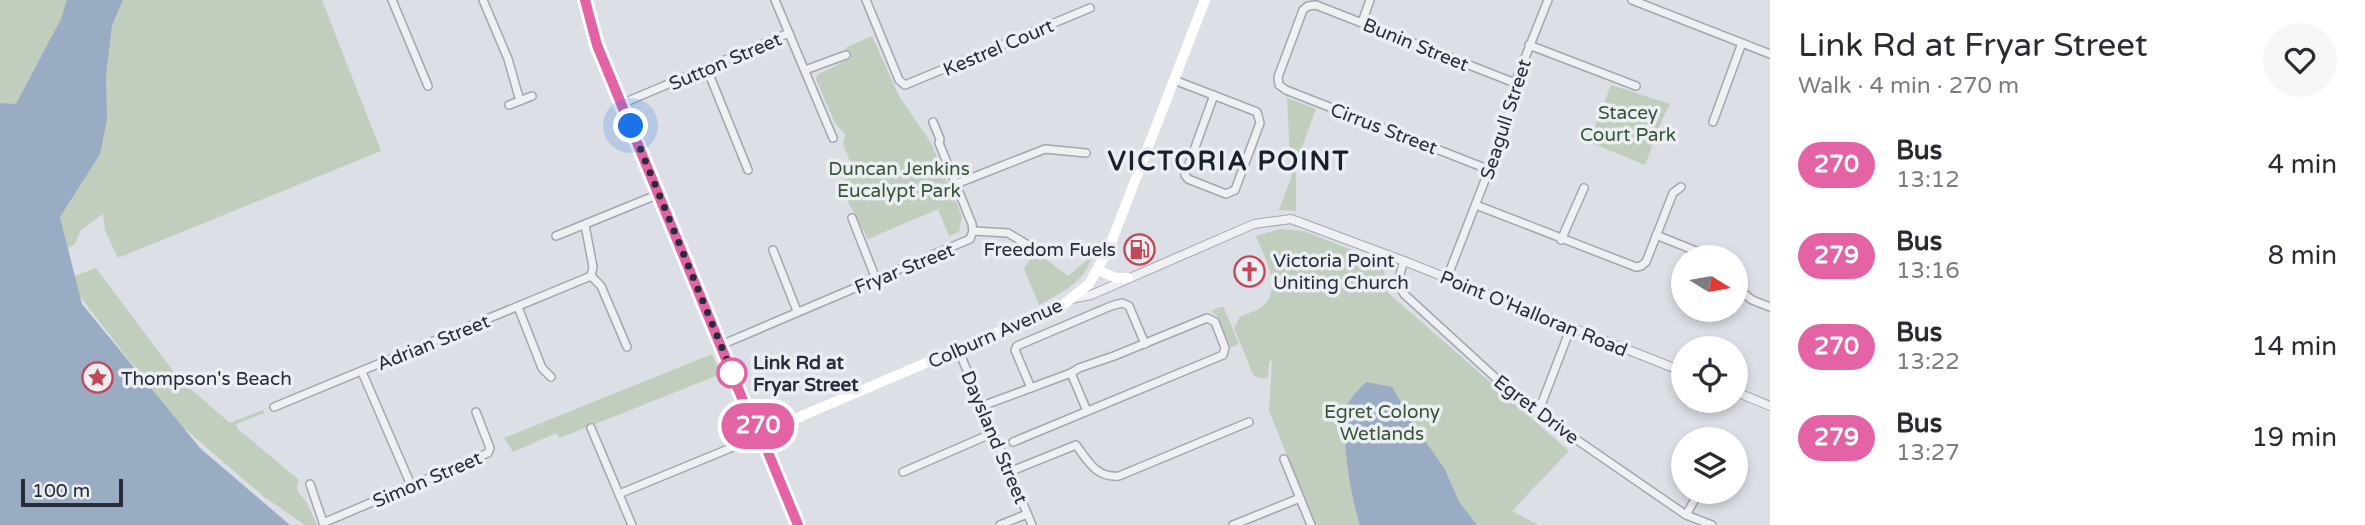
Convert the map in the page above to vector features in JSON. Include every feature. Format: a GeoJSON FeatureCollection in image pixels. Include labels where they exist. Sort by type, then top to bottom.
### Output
{"type":"FeatureCollection","features":[{"type":"Feature","properties":{"kind":"main road","name":"Colburn Avenue"},"geometry":{"type":"LineString","coordinates":[[769,432],[1071,299],[1089,284],[1098,270],[1205,0]]}},
{"type":"Feature","properties":{"kind":"main road"},"geometry":{"type":"LineString","coordinates":[[1098,270],[1116,278],[1128,278]]}},
{"type":"Feature","properties":{"kind":"main road"},"geometry":{"type":"LineString","coordinates":[[761,426],[769,432],[770,438],[765,445],[756,446],[750,440],[750,431],[755,427],[761,426]]}},
{"type":"Feature","properties":{"kind":"main road"},"geometry":{"type":"LineString","coordinates":[[765,445],[798,525]]}},
{"type":"Feature","properties":{"kind":"street"},"geometry":{"type":"LineString","coordinates":[[392,0],[428,86]]}},
{"type":"Feature","properties":{"kind":"street"},"geometry":{"type":"LineString","coordinates":[[483,0],[508,59],[520,101]]}},
{"type":"Feature","properties":{"kind":"street"},"geometry":{"type":"LineString","coordinates":[[585,0],[594,36],[621,104],[755,427]]}},
{"type":"Feature","properties":{"kind":"street"},"geometry":{"type":"LineString","coordinates":[[775,0],[832,138]]}},
{"type":"Feature","properties":{"kind":"street","name":"Kestrel Court"},"geometry":{"type":"LineString","coordinates":[[866,0],[899,80],[905,85],[1090,8]]}},
{"type":"Feature","properties":{"kind":"street"},"geometry":{"type":"LineString","coordinates":[[1362,22],[1370,0]]}},
{"type":"Feature","properties":{"kind":"street","name":"Seagull Street"},"geometry":{"type":"LineString","coordinates":[[1447,278],[1506,126],[1515,83],[1548,0]]}},
{"type":"Feature","properties":{"kind":"street"},"geometry":{"type":"LineString","coordinates":[[1632,0],[1770,54]]}},
{"type":"Feature","properties":{"kind":"street","name":"Bunin Street"},"geometry":{"type":"LineString","coordinates":[[1279,85],[1278,77],[1303,10],[1316,5],[1515,83]]}},
{"type":"Feature","properties":{"kind":"street","name":"Sutton Street"},"geometry":{"type":"LineString","coordinates":[[621,104],[789,33]]}},
{"type":"Feature","properties":{"kind":"street"},"geometry":{"type":"LineString","coordinates":[[1713,121],[1742,43]]}},
{"type":"Feature","properties":{"kind":"street"},"geometry":{"type":"LineString","coordinates":[[1530,45],[1636,86]]}},
{"type":"Feature","properties":{"kind":"street"},"geometry":{"type":"LineString","coordinates":[[805,70],[846,55]]}},
{"type":"Feature","properties":{"kind":"street"},"geometry":{"type":"LineString","coordinates":[[707,69],[748,170]]}},
{"type":"Feature","properties":{"kind":"street"},"geometry":{"type":"LineString","coordinates":[[1174,80],[1213,95],[1257,112],[1260,117],[1235,190],[1226,194],[1188,179],[1185,175],[1213,95]]}},
{"type":"Feature","properties":{"kind":"street","name":"Cirrus Street"},"geometry":{"type":"LineString","coordinates":[[1279,85],[1490,170]]}},
{"type":"Feature","properties":{"kind":"street"},"geometry":{"type":"LineString","coordinates":[[509,105],[532,96]]}},
{"type":"Feature","properties":{"kind":"street","name":"Fryar Street"},"geometry":{"type":"LineString","coordinates":[[721,345],[965,242],[973,231],[972,224],[933,122]]}},
{"type":"Feature","properties":{"kind":"street"},"geometry":{"type":"LineString","coordinates":[[956,184],[1045,149],[1086,153]]}},
{"type":"Feature","properties":{"kind":"street"},"geometry":{"type":"LineString","coordinates":[[1476,205],[1636,267],[1646,261],[1673,193],[1681,187]]}},
{"type":"Feature","properties":{"kind":"street"},"geometry":{"type":"LineString","coordinates":[[1562,240],[1584,188]]}},
{"type":"Feature","properties":{"kind":"street"},"geometry":{"type":"LineString","coordinates":[[556,236],[659,194]]}},
{"type":"Feature","properties":{"kind":"street"},"geometry":{"type":"LineString","coordinates":[[852,218],[876,279]]}},
{"type":"Feature","properties":{"kind":"street","name":"Point O'Halloran Road"},"geometry":{"type":"LineString","coordinates":[[1071,299],[1091,295],[1254,224],[1281,219],[1304,222],[1671,367]]}},
{"type":"Feature","properties":{"kind":"street"},"geometry":{"type":"LineString","coordinates":[[585,225],[593,267],[591,276],[601,286],[627,347]]}},
{"type":"Feature","properties":{"kind":"street"},"geometry":{"type":"LineString","coordinates":[[973,231],[1008,233],[1032,248]]}},
{"type":"Feature","properties":{"kind":"street"},"geometry":{"type":"LineString","coordinates":[[1656,235],[1681,245]]}},
{"type":"Feature","properties":{"kind":"street"},"geometry":{"type":"LineString","coordinates":[[773,250],[797,311]]}},
{"type":"Feature","properties":{"kind":"street","name":"Egret Drive"},"geometry":{"type":"LineString","coordinates":[[1404,261],[1398,279],[1404,294],[1522,402],[1686,515],[1712,525]]}},
{"type":"Feature","properties":{"kind":"street","name":"Adrian Street"},"geometry":{"type":"LineString","coordinates":[[274,407],[591,276]]}},
{"type":"Feature","properties":{"kind":"street"},"geometry":{"type":"LineString","coordinates":[[1748,297],[1770,307]]}},
{"type":"Feature","properties":{"kind":"street"},"geometry":{"type":"LineString","coordinates":[[1031,388],[1016,350],[1017,346],[1111,306],[1122,303],[1129,306],[1145,344]]}},
{"type":"Feature","properties":{"kind":"street"},"geometry":{"type":"LineString","coordinates":[[518,307],[542,368],[551,377]]}},
{"type":"Feature","properties":{"kind":"street"},"geometry":{"type":"LineString","coordinates":[[982,406],[1207,318],[1215,322],[1225,353],[1013,442]]}},
{"type":"Feature","properties":{"kind":"street"},"geometry":{"type":"LineString","coordinates":[[1538,413],[1571,327]]}},
{"type":"Feature","properties":{"kind":"street","name":"Daysland Street"},"geometry":{"type":"LineString","coordinates":[[958,349],[1032,525]]}},
{"type":"Feature","properties":{"kind":"street"},"geometry":{"type":"LineString","coordinates":[[362,372],[411,485]]}},
{"type":"Feature","properties":{"kind":"street"},"geometry":{"type":"LineString","coordinates":[[1071,373],[1087,411]]}},
{"type":"Feature","properties":{"kind":"street"},"geometry":{"type":"LineString","coordinates":[[1748,397],[1770,406]]}},
{"type":"Feature","properties":{"kind":"street","name":"Simon Street"},"geometry":{"type":"LineString","coordinates":[[324,524],[488,453],[490,449],[476,412]]}},
{"type":"Feature","properties":{"kind":"street"},"geometry":{"type":"LineString","coordinates":[[1009,472],[1076,445],[1096,471],[1103,475],[1119,477],[1249,422]]}},
{"type":"Feature","properties":{"kind":"street"},"geometry":{"type":"LineString","coordinates":[[591,428],[632,525]]}},
{"type":"Feature","properties":{"kind":"street"},"geometry":{"type":"LineString","coordinates":[[903,472],[993,433]]}},
{"type":"Feature","properties":{"kind":"street"},"geometry":{"type":"LineString","coordinates":[[619,494],[750,440]]}},
{"type":"Feature","properties":{"kind":"street"},"geometry":{"type":"LineString","coordinates":[[1284,459],[1311,525]]}},
{"type":"Feature","properties":{"kind":"street"},"geometry":{"type":"LineString","coordinates":[[310,484],[324,524]]}},
{"type":"Feature","properties":{"kind":"street"},"geometry":{"type":"LineString","coordinates":[[1233,525],[1300,498]]}},
{"type":"Feature","properties":{"kind":"street"},"geometry":{"type":"LineString","coordinates":[[1686,515],[1692,504]]}},
{"type":"Feature","properties":{"kind":"street"},"geometry":{"type":"LineString","coordinates":[[1000,525],[1027,514]]}},
{"type":"Feature","properties":{"kind":"green space"},"geometry":{"type":"Polygon","coordinates":[[[0,0],[322,0],[381,151],[118,258],[105,231],[103,214],[81,230],[75,244],[68,248],[60,217],[16,105],[0,103],[0,0]]]}},
{"type":"Feature","properties":{"kind":"green space","name":"Duncan Jenkins Eucalypt Park"},"geometry":{"type":"Polygon","coordinates":[[[872,36],[899,96],[931,143],[962,216],[959,232],[949,236],[938,209],[868,239],[838,183],[855,174],[843,144],[845,134],[835,123],[816,79],[817,75],[849,59],[845,48],[872,36]]]}},
{"type":"Feature","properties":{"kind":"green space","name":"Stacey Court Park"},"geometry":{"type":"Polygon","coordinates":[[[1611,85],[1670,104],[1645,165],[1589,142],[1611,85]]]}},
{"type":"Feature","properties":{"kind":"green space"},"geometry":{"type":"Polygon","coordinates":[[[1287,98],[1316,109],[1296,163],[1296,211],[1279,210],[1291,178],[1287,98]]]}},
{"type":"Feature","properties":{"kind":"green space","name":"Egret Colony Wetlands"},"geometry":{"type":"Polygon","coordinates":[[[1280,229],[1304,231],[1384,263],[1385,290],[1569,451],[1512,511],[1538,525],[1315,525],[1269,411],[1272,360],[1269,362],[1268,377],[1263,379],[1254,376],[1234,328],[1240,317],[1260,308],[1271,293],[1270,274],[1256,236],[1280,229]]]}},
{"type":"Feature","properties":{"kind":"green space"},"geometry":{"type":"Polygon","coordinates":[[[1101,238],[1090,263],[1078,279],[1039,305],[1024,269],[1030,259],[1039,254],[1068,276],[1086,261],[1101,238]]]}},
{"type":"Feature","properties":{"kind":"green space"},"geometry":{"type":"Polygon","coordinates":[[[96,268],[179,379],[230,423],[263,410],[264,413],[236,424],[238,429],[299,480],[298,492],[306,501],[317,525],[305,525],[263,496],[178,423],[78,294],[72,277],[96,268]]]}},
{"type":"Feature","properties":{"kind":"green space"},"geometry":{"type":"Polygon","coordinates":[[[1223,306],[1239,344],[1231,348],[1217,316],[1211,311],[1223,306]]]}},
{"type":"Feature","properties":{"kind":"green space"},"geometry":{"type":"Polygon","coordinates":[[[712,354],[721,374],[560,438],[556,433],[513,452],[504,438],[712,354]]]}},
{"type":"Feature","properties":{"kind":"water"},"geometry":{"type":"Polygon","coordinates":[[[67,0],[123,0],[112,25],[106,76],[107,120],[100,154],[60,217],[82,304],[200,448],[290,525],[0,525],[0,103],[16,104],[61,19],[67,0]]]}},
{"type":"Feature","properties":{"kind":"water"},"geometry":{"type":"Polygon","coordinates":[[[1366,382],[1392,387],[1444,468],[1460,503],[1477,525],[1360,525],[1350,482],[1345,430],[1348,404],[1366,382]]]}},
{"type":"Feature","properties":{"kind":"bus line","name":"270"},"geometry":{"type":"LineString","coordinates":[[585,0],[590,27],[597,45],[742,398],[755,427],[765,427],[769,432],[770,438],[765,445],[798,525]]}},
{"type":"Feature","properties":{"kind":"place","name":"Freedom Fuels"},"geometry":{"type":"Point","coordinates":[1139,249]}},
{"type":"Feature","properties":{"kind":"place","name":"Victoria Point Uniting Church"},"geometry":{"type":"Point","coordinates":[1250,271]}},
{"type":"Feature","properties":{"kind":"place","name":"Link Rd at Fryar Street"},"geometry":{"type":"Point","coordinates":[732,373]}},
{"type":"Feature","properties":{"kind":"place","name":"Thompson's Beach"},"geometry":{"type":"Point","coordinates":[98,378]}},
{"type":"Feature","properties":{"kind":"district","name":"VICTORIA POINT"},"geometry":{"type":"Point","coordinates":[1229,161]}},
{"type":"Feature","properties":{"kind":"route"},"geometry":{"type":"LineString","coordinates":[[631,126],[734,377],[732,373]]}}]}
